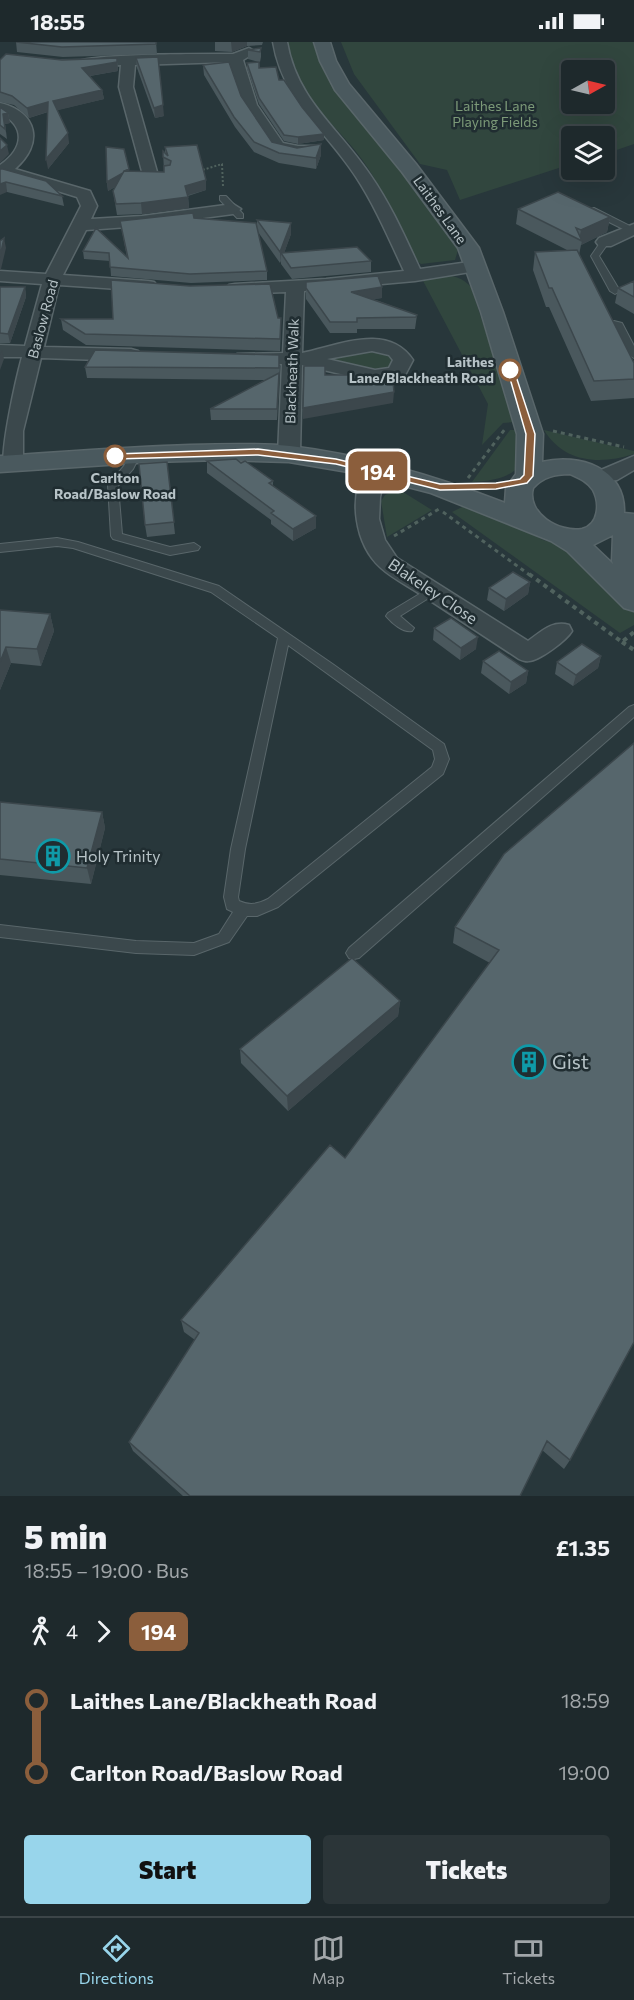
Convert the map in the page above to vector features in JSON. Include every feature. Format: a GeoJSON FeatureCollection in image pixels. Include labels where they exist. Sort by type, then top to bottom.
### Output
{"type":"FeatureCollection","features":[{"type":"Feature","properties":{"kind":"main road","name":"Laithes Lane"},"geometry":{"type":"LineString","coordinates":[[322,42],[328,61],[341,86],[460,234],[476,266],[530,434],[526,478]]}},
{"type":"Feature","properties":{"kind":"main road"},"geometry":{"type":"LineString","coordinates":[[6,463],[222,452],[289,454],[440,487],[549,530],[592,537],[619,529],[627,521],[633,512],[633,502],[625,488],[609,476],[574,466],[530,434]]}},
{"type":"Feature","properties":{"kind":"main road"},"geometry":{"type":"LineString","coordinates":[[440,487],[496,486],[526,478],[544,469],[574,466]]}},
{"type":"Feature","properties":{"kind":"main road"},"geometry":{"type":"LineString","coordinates":[[526,478],[517,491],[518,503],[524,515],[577,545],[626,596],[634,601]]}},
{"type":"Feature","properties":{"kind":"main road"},"geometry":{"type":"LineString","coordinates":[[627,521],[626,561],[634,584]]}},
{"type":"Feature","properties":{"kind":"street"},"geometry":{"type":"LineString","coordinates":[[72,63],[235,58],[247,52],[280,46],[290,79],[302,99],[363,176],[415,276]]}},
{"type":"Feature","properties":{"kind":"street"},"geometry":{"type":"LineString","coordinates":[[235,58],[250,105],[278,147],[298,150],[340,146]]}},
{"type":"Feature","properties":{"kind":"street"},"geometry":{"type":"LineString","coordinates":[[128,60],[126,87],[143,172]]}},
{"type":"Feature","properties":{"kind":"street"},"geometry":{"type":"LineString","coordinates":[[0,107],[18,115],[27,126],[28,133],[25,147],[19,156],[2,171]]}},
{"type":"Feature","properties":{"kind":"street","name":"Baslow Road"},"geometry":{"type":"LineString","coordinates":[[2,171],[84,194],[89,206],[51,279],[34,352],[6,431],[6,463]]}},
{"type":"Feature","properties":{"kind":"street"},"geometry":{"type":"LineString","coordinates":[[79,225],[142,221],[232,208]]}},
{"type":"Feature","properties":{"kind":"street"},"geometry":{"type":"LineString","coordinates":[[605,242],[633,230]]}},
{"type":"Feature","properties":{"kind":"street"},"geometry":{"type":"LineString","coordinates":[[212,289],[295,288],[415,276],[476,266]]}},
{"type":"Feature","properties":{"kind":"street"},"geometry":{"type":"LineString","coordinates":[[0,276],[166,288]]}},
{"type":"Feature","properties":{"kind":"street","name":"Blackheath Walk"},"geometry":{"type":"LineString","coordinates":[[289,454],[298,359],[295,288]]}},
{"type":"Feature","properties":{"kind":"street"},"geometry":{"type":"LineString","coordinates":[[0,351],[152,355]]}},
{"type":"Feature","properties":{"kind":"street"},"geometry":{"type":"LineString","coordinates":[[222,357],[298,359]]}},
{"type":"Feature","properties":{"kind":"street"},"geometry":{"type":"LineString","coordinates":[[609,476],[634,462]]}},
{"type":"Feature","properties":{"kind":"street","name":"Blakeley Close"},"geometry":{"type":"LineString","coordinates":[[375,471],[368,495],[366,514],[370,536],[376,548],[389,563],[528,653],[560,631]]}},
{"type":"Feature","properties":{"kind":"lane"},"geometry":{"type":"LineString","coordinates":[[143,172],[166,172]]}},
{"type":"Feature","properties":{"kind":"lane"},"geometry":{"type":"LineString","coordinates":[[584,206],[633,230]]}},
{"type":"Feature","properties":{"kind":"lane"},"geometry":{"type":"LineString","coordinates":[[605,242],[595,256],[615,291]]}},
{"type":"Feature","properties":{"kind":"lane"},"geometry":{"type":"LineString","coordinates":[[617,323],[634,355]]}},
{"type":"Feature","properties":{"kind":"lane"},"geometry":{"type":"LineString","coordinates":[[135,455],[129,467],[113,485],[117,536],[170,551],[194,547]]}},
{"type":"Feature","properties":{"kind":"lane"},"geometry":{"type":"LineString","coordinates":[[0,548],[57,542],[74,545],[215,589],[378,702],[439,747],[442,759],[438,770],[273,903],[258,912],[243,910],[232,905],[234,878],[284,637]]}},
{"type":"Feature","properties":{"kind":"lane"},"geometry":{"type":"LineString","coordinates":[[408,628],[392,616],[431,591]]}},
{"type":"Feature","properties":{"kind":"lane"},"geometry":{"type":"LineString","coordinates":[[354,953],[634,710]]}},
{"type":"Feature","properties":{"kind":"lane"},"geometry":{"type":"LineString","coordinates":[[0,931],[136,947],[194,949],[224,938],[243,910]]}},
{"type":"Feature","properties":{"kind":"path"},"geometry":{"type":"LineString","coordinates":[[166,172],[200,171],[222,164],[232,208]]}},
{"type":"Feature","properties":{"kind":"path"},"geometry":{"type":"LineString","coordinates":[[376,548],[439,509],[634,650]]}},
{"type":"Feature","properties":{"kind":"path"},"geometry":{"type":"LineString","coordinates":[[622,642],[634,632]]}},
{"type":"Feature","properties":{"kind":"green space"},"geometry":{"type":"Polygon","coordinates":[[[287,42],[314,42],[325,72],[342,98],[411,184],[458,250],[455,260],[421,264],[414,259],[387,201],[368,168],[357,152],[318,110],[297,79],[290,61],[287,42]]]}},
{"type":"Feature","properties":{"kind":"green space","name":"Laithes Lane Playing Fields"},"geometry":{"type":"Polygon","coordinates":[[[341,42],[634,42],[634,144],[615,151],[615,126],[561,126],[561,167],[460,200],[447,170],[420,164],[354,74],[341,42]]]}},
{"type":"Feature","properties":{"kind":"green space"},"geometry":{"type":"Polygon","coordinates":[[[443,275],[465,281],[471,287],[515,422],[503,423],[482,445],[488,404],[421,277],[443,275]]]}},
{"type":"Feature","properties":{"kind":"green space"},"geometry":{"type":"Polygon","coordinates":[[[378,348],[391,354],[391,369],[379,373],[329,360],[329,358],[378,348]]]}},
{"type":"Feature","properties":{"kind":"green space"},"geometry":{"type":"Polygon","coordinates":[[[510,430],[519,430],[521,464],[505,476],[472,482],[510,430]]]}},
{"type":"Feature","properties":{"kind":"green space"},"geometry":{"type":"Polygon","coordinates":[[[544,430],[634,451],[634,454],[608,460],[572,455],[552,441],[544,430]]]}},
{"type":"Feature","properties":{"kind":"green space"},"geometry":{"type":"Polygon","coordinates":[[[392,492],[403,492],[432,510],[387,537],[381,501],[385,495],[392,492]]]}},
{"type":"Feature","properties":{"kind":"green space"},"geometry":{"type":"Polygon","coordinates":[[[468,504],[517,525],[543,540],[569,547],[634,612],[634,625],[620,633],[452,512],[468,504]]]}},
{"type":"Feature","properties":{"kind":"building"},"geometry":{"type":"Polygon","coordinates":[[[16,42],[156,42],[156,44],[62,47],[16,42]]]}},
{"type":"Feature","properties":{"kind":"building"},"geometry":{"type":"Polygon","coordinates":[[[261,48],[260,52],[248,50],[261,48]]]}},
{"type":"Feature","properties":{"kind":"building"},"geometry":{"type":"Polygon","coordinates":[[[6,54],[62,60],[117,58],[117,62],[82,68],[102,90],[53,101],[68,133],[46,159],[48,102],[27,108],[12,96],[0,92],[0,60],[6,54]]]}},
{"type":"Feature","properties":{"kind":"building"},"geometry":{"type":"Polygon","coordinates":[[[158,57],[163,105],[154,108],[136,58],[158,57]]]}},
{"type":"Feature","properties":{"kind":"building"},"geometry":{"type":"Polygon","coordinates":[[[229,62],[241,96],[272,142],[297,148],[321,144],[316,158],[279,153],[254,142],[234,117],[203,65],[229,62]]]}},
{"type":"Feature","properties":{"kind":"building"},"geometry":{"type":"Polygon","coordinates":[[[259,62],[259,68],[276,67],[279,80],[284,80],[324,134],[298,137],[284,135],[259,98],[247,63],[259,62]]]}},
{"type":"Feature","properties":{"kind":"building"},"geometry":{"type":"Polygon","coordinates":[[[0,107],[8,113],[3,114],[5,129],[0,125],[0,107]]]}},
{"type":"Feature","properties":{"kind":"building"},"geometry":{"type":"Polygon","coordinates":[[[0,138],[7,145],[0,151],[0,138]]]}},
{"type":"Feature","properties":{"kind":"building"},"geometry":{"type":"Polygon","coordinates":[[[197,145],[206,180],[185,186],[188,197],[116,204],[113,191],[124,171],[164,172],[164,166],[170,165],[171,161],[163,157],[163,151],[168,156],[165,147],[197,145]]]}},
{"type":"Feature","properties":{"kind":"building"},"geometry":{"type":"Polygon","coordinates":[[[106,147],[124,149],[129,169],[107,182],[106,147]]]}},
{"type":"Feature","properties":{"kind":"building"},"geometry":{"type":"Polygon","coordinates":[[[0,169],[46,181],[62,196],[6,182],[0,184],[0,169]]]}},
{"type":"Feature","properties":{"kind":"building"},"geometry":{"type":"Polygon","coordinates":[[[558,192],[610,217],[581,230],[576,228],[582,241],[518,209],[558,192]]]}},
{"type":"Feature","properties":{"kind":"building"},"geometry":{"type":"Polygon","coordinates":[[[193,213],[194,218],[256,223],[267,271],[190,274],[110,267],[109,253],[83,251],[96,228],[128,258],[120,221],[193,213]]]}},
{"type":"Feature","properties":{"kind":"building"},"geometry":{"type":"Polygon","coordinates":[[[257,220],[291,223],[280,252],[257,220]]]}},
{"type":"Feature","properties":{"kind":"building"},"geometry":{"type":"Polygon","coordinates":[[[4,238],[0,257],[0,241],[4,238]]]}},
{"type":"Feature","properties":{"kind":"building"},"geometry":{"type":"Polygon","coordinates":[[[357,247],[371,261],[291,268],[281,253],[357,247]]]}},
{"type":"Feature","properties":{"kind":"building"},"geometry":{"type":"Polygon","coordinates":[[[577,250],[634,363],[634,379],[594,381],[552,288],[549,288],[535,252],[577,250]]]}},
{"type":"Feature","properties":{"kind":"building"},"geometry":{"type":"Polygon","coordinates":[[[378,276],[382,287],[351,292],[417,315],[416,317],[357,318],[357,322],[330,322],[306,288],[306,282],[378,276]]]}},
{"type":"Feature","properties":{"kind":"building"},"geometry":{"type":"Polygon","coordinates":[[[111,280],[190,286],[270,284],[278,318],[281,318],[280,339],[85,334],[61,319],[113,319],[111,280]]]}},
{"type":"Feature","properties":{"kind":"building"},"geometry":{"type":"Polygon","coordinates":[[[634,281],[634,297],[618,288],[634,281]]]}},
{"type":"Feature","properties":{"kind":"building"},"geometry":{"type":"Polygon","coordinates":[[[0,287],[25,287],[8,334],[0,333],[0,287]]]}},
{"type":"Feature","properties":{"kind":"building"},"geometry":{"type":"Polygon","coordinates":[[[95,350],[279,355],[279,368],[85,367],[95,350]]]}},
{"type":"Feature","properties":{"kind":"building"},"geometry":{"type":"Polygon","coordinates":[[[304,366],[325,366],[325,375],[355,375],[355,382],[393,382],[394,392],[303,408],[304,366]]]}},
{"type":"Feature","properties":{"kind":"building"},"geometry":{"type":"Polygon","coordinates":[[[279,373],[277,409],[210,409],[279,373]]]}},
{"type":"Feature","properties":{"kind":"building"},"geometry":{"type":"Polygon","coordinates":[[[236,459],[241,463],[245,461],[273,481],[269,483],[316,516],[293,529],[271,513],[274,511],[207,461],[236,459]]]}},
{"type":"Feature","properties":{"kind":"building"},"geometry":{"type":"Polygon","coordinates":[[[167,462],[174,522],[145,525],[139,464],[167,462]]]}},
{"type":"Feature","properties":{"kind":"building"},"geometry":{"type":"Polygon","coordinates":[[[513,572],[530,582],[506,599],[489,588],[513,572]]]}},
{"type":"Feature","properties":{"kind":"building"},"geometry":{"type":"Polygon","coordinates":[[[0,610],[50,614],[37,649],[6,647],[0,662],[0,610]]]}},
{"type":"Feature","properties":{"kind":"building"},"geometry":{"type":"Polygon","coordinates":[[[451,618],[478,637],[461,648],[434,628],[451,618]]]}},
{"type":"Feature","properties":{"kind":"building"},"geometry":{"type":"Polygon","coordinates":[[[582,644],[601,656],[576,675],[557,662],[582,644]]]}},
{"type":"Feature","properties":{"kind":"building"},"geometry":{"type":"Polygon","coordinates":[[[499,651],[528,671],[511,682],[483,661],[499,651]]]}},
{"type":"Feature","properties":{"kind":"building","name":"Gist"},"geometry":{"type":"Polygon","coordinates":[[[634,743],[634,1342],[570,1460],[547,1441],[520,1496],[190,1496],[129,1442],[199,1333],[181,1320],[330,1145],[345,1158],[499,950],[455,927],[504,854],[634,743]]]}},
{"type":"Feature","properties":{"kind":"building","name":"Holy Trinity"},"geometry":{"type":"Polygon","coordinates":[[[0,802],[102,812],[87,868],[0,859],[0,802]]]}},
{"type":"Feature","properties":{"kind":"building"},"geometry":{"type":"Polygon","coordinates":[[[352,958],[400,1001],[287,1096],[240,1049],[352,958]]]}},
{"type":"Feature","properties":{"kind":"bus line","name":"194"},"geometry":{"type":"LineString","coordinates":[[115,456],[258,452],[336,461],[440,487],[496,486],[523,481],[529,476],[530,434],[510,370]]}},
{"type":"Feature","properties":{"kind":"place","name":"Laithes Lane/Blackheath Road"},"geometry":{"type":"Point","coordinates":[510,370]}},
{"type":"Feature","properties":{"kind":"place","name":"Carlton Road/Baslow Road"},"geometry":{"type":"Point","coordinates":[115,456]}},
{"type":"Feature","properties":{"kind":"place","name":"Holy Trinity"},"geometry":{"type":"Point","coordinates":[53,856]}},
{"type":"Feature","properties":{"kind":"place","name":"Gist"},"geometry":{"type":"Point","coordinates":[529,1062]}}]}
